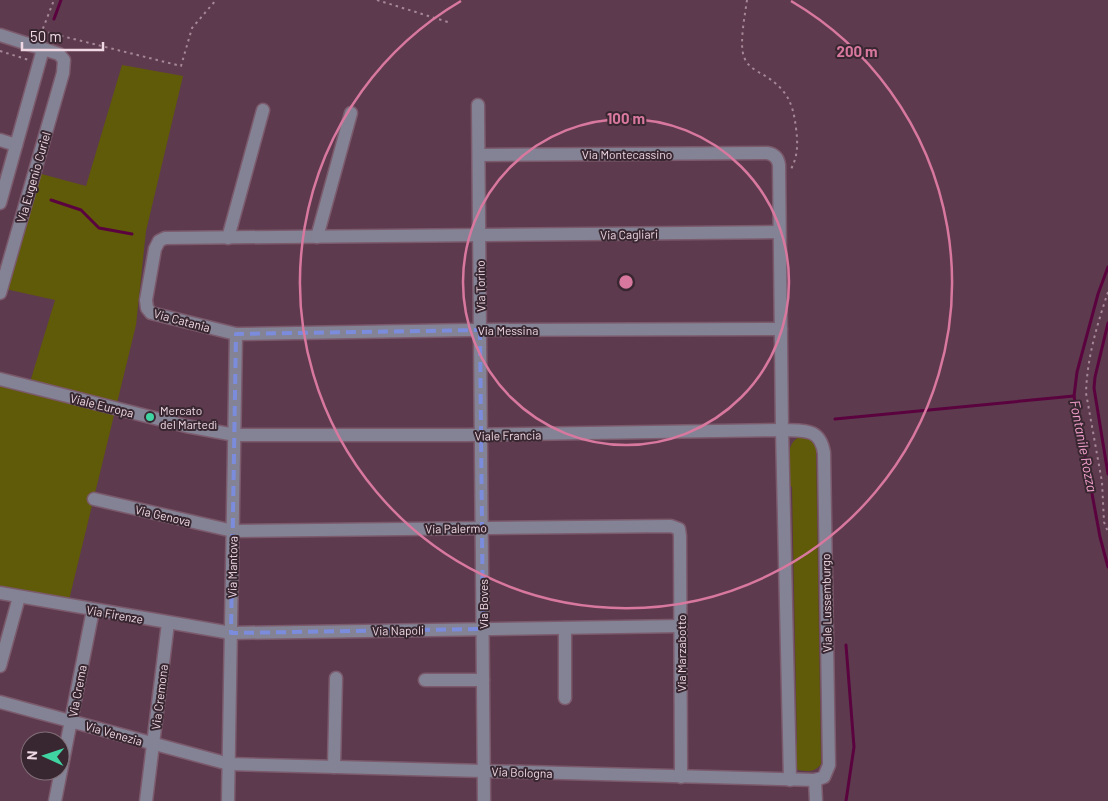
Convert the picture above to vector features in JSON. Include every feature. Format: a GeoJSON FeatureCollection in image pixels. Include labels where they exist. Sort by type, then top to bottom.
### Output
{"type":"FeatureCollection","features":[{"type":"Feature","properties":{"kind":"street"},"geometry":{"type":"LineString","coordinates":[[0,35],[43,49]]}},
{"type":"Feature","properties":{"kind":"street","name":"Via Eugenio Curiel"},"geometry":{"type":"LineString","coordinates":[[0,203],[43,49],[59,54],[64,60],[63,73],[0,293]]}},
{"type":"Feature","properties":{"kind":"street","name":"Via Torino"},"geometry":{"type":"LineString","coordinates":[[478,104],[482,528]]}},
{"type":"Feature","properties":{"kind":"street"},"geometry":{"type":"LineString","coordinates":[[228,238],[263,110]]}},
{"type":"Feature","properties":{"kind":"street"},"geometry":{"type":"LineString","coordinates":[[317,237],[351,112]]}},
{"type":"Feature","properties":{"kind":"street"},"geometry":{"type":"LineString","coordinates":[[0,140],[16,144]]}},
{"type":"Feature","properties":{"kind":"street","name":"Via Montecassino"},"geometry":{"type":"LineString","coordinates":[[478,155],[767,153],[776,156],[779,163],[779,177]]}},
{"type":"Feature","properties":{"kind":"street"},"geometry":{"type":"LineString","coordinates":[[779,177],[780,329],[790,780]]}},
{"type":"Feature","properties":{"kind":"street","name":"Via Cagliari"},"geometry":{"type":"LineString","coordinates":[[479,236],[779,232]]}},
{"type":"Feature","properties":{"kind":"street","name":"Via Catania"},"geometry":{"type":"LineString","coordinates":[[236,334],[157,316],[149,312],[146,306],[155,249],[160,241],[165,238],[479,236]]}},
{"type":"Feature","properties":{"kind":"street","name":"Via Messina"},"geometry":{"type":"LineString","coordinates":[[236,334],[480,330],[780,329]]}},
{"type":"Feature","properties":{"kind":"street","name":"Via Mantova"},"geometry":{"type":"LineString","coordinates":[[228,801],[236,334]]}},
{"type":"Feature","properties":{"kind":"street","name":"Viale Europa"},"geometry":{"type":"LineString","coordinates":[[0,379],[186,426],[235,435]]}},
{"type":"Feature","properties":{"kind":"street","name":"Viale Francia"},"geometry":{"type":"LineString","coordinates":[[235,435],[481,435],[782,430]]}},
{"type":"Feature","properties":{"kind":"street","name":"Viale Lussemburgo"},"geometry":{"type":"LineString","coordinates":[[782,430],[814,434],[822,442],[824,453],[829,765],[824,777],[815,780]]}},
{"type":"Feature","properties":{"kind":"street","name":"Via Genova"},"geometry":{"type":"LineString","coordinates":[[94,499],[233,531]]}},
{"type":"Feature","properties":{"kind":"street","name":"Via Palermo"},"geometry":{"type":"LineString","coordinates":[[233,531],[671,526],[678,529]]}},
{"type":"Feature","properties":{"kind":"street","name":"Via Boves"},"geometry":{"type":"LineString","coordinates":[[482,528],[484,801]]}},
{"type":"Feature","properties":{"kind":"street","name":"Via Marzabotto"},"geometry":{"type":"LineString","coordinates":[[678,529],[680,536],[681,777]]}},
{"type":"Feature","properties":{"kind":"street","name":"Via Firenze"},"geometry":{"type":"LineString","coordinates":[[0,593],[231,633]]}},
{"type":"Feature","properties":{"kind":"street"},"geometry":{"type":"LineString","coordinates":[[0,666],[19,597]]}},
{"type":"Feature","properties":{"kind":"street","name":"Via Crema"},"geometry":{"type":"LineString","coordinates":[[55,801],[93,610]]}},
{"type":"Feature","properties":{"kind":"street","name":"Via Cremona"},"geometry":{"type":"LineString","coordinates":[[146,801],[168,623]]}},
{"type":"Feature","properties":{"kind":"street","name":"Via Napoli"},"geometry":{"type":"LineString","coordinates":[[231,633],[680,626]]}},
{"type":"Feature","properties":{"kind":"street"},"geometry":{"type":"LineString","coordinates":[[565,628],[565,698]]}},
{"type":"Feature","properties":{"kind":"street"},"geometry":{"type":"LineString","coordinates":[[334,767],[336,678]]}},
{"type":"Feature","properties":{"kind":"street"},"geometry":{"type":"LineString","coordinates":[[425,680],[483,680]]}},
{"type":"Feature","properties":{"kind":"street","name":"Via Venezia"},"geometry":{"type":"LineString","coordinates":[[0,702],[229,764]]}},
{"type":"Feature","properties":{"kind":"street","name":"Via Bologna"},"geometry":{"type":"LineString","coordinates":[[229,764],[815,780]]}},
{"type":"Feature","properties":{"kind":"street"},"geometry":{"type":"LineString","coordinates":[[815,780],[816,801]]}},
{"type":"Feature","properties":{"kind":"path"},"geometry":{"type":"LineString","coordinates":[[43,49],[42,31],[54,0]]}},
{"type":"Feature","properties":{"kind":"path"},"geometry":{"type":"LineString","coordinates":[[42,31],[181,66],[192,28],[216,0]]}},
{"type":"Feature","properties":{"kind":"path"},"geometry":{"type":"LineString","coordinates":[[377,0],[451,23]]}},
{"type":"Feature","properties":{"kind":"path"},"geometry":{"type":"LineString","coordinates":[[747,0],[743,38],[744,58],[753,68],[782,90],[790,100],[794,110],[798,142],[796,155],[789,171],[779,177]]}},
{"type":"Feature","properties":{"kind":"path"},"geometry":{"type":"LineString","coordinates":[[0,51],[39,64]]}},
{"type":"Feature","properties":{"kind":"path"},"geometry":{"type":"LineString","coordinates":[[1108,292],[1095,331],[1086,378],[1086,392],[1102,482],[1104,522],[1108,532]]}},
{"type":"Feature","properties":{"kind":"highlighted area"},"geometry":{"type":"Polygon","coordinates":[[[480,330],[483,629],[231,633],[236,334],[480,330]]]}},
{"type":"Feature","properties":{"kind":"shaded area"},"geometry":{"type":"Polygon","coordinates":[[[122,65],[183,76],[146,231],[136,325],[69,600],[0,586],[0,386],[27,392],[55,300],[1,288],[34,172],[86,186],[122,65]]]}},
{"type":"Feature","properties":{"kind":"shaded area"},"geometry":{"type":"Polygon","coordinates":[[[804,436],[812,440],[816,449],[821,764],[817,769],[808,771],[798,770],[793,764],[792,747],[797,744],[792,487],[789,485],[788,463],[790,448],[797,438],[804,436]]]}},
{"type":"Feature","properties":{"kind":"waterway"},"geometry":{"type":"LineString","coordinates":[[54,19],[61,0]]}},
{"type":"Feature","properties":{"kind":"waterway"},"geometry":{"type":"LineString","coordinates":[[51,200],[81,210],[99,228],[132,234]]}},
{"type":"Feature","properties":{"kind":"waterway","name":"Fontanile Rozza"},"geometry":{"type":"LineString","coordinates":[[1108,267],[1098,294],[1077,372],[1074,396],[1100,537],[1108,567]]}},
{"type":"Feature","properties":{"kind":"waterway"},"geometry":{"type":"LineString","coordinates":[[1108,323],[1094,388],[1108,474]]}},
{"type":"Feature","properties":{"kind":"waterway"},"geometry":{"type":"LineString","coordinates":[[835,419],[1074,396]]}},
{"type":"Feature","properties":{"kind":"waterway"},"geometry":{"type":"LineString","coordinates":[[846,645],[854,747],[846,801]]}},
{"type":"Feature","properties":{"kind":"place","name":"Mercato del Martedì"},"geometry":{"type":"Point","coordinates":[150,417]}}]}
